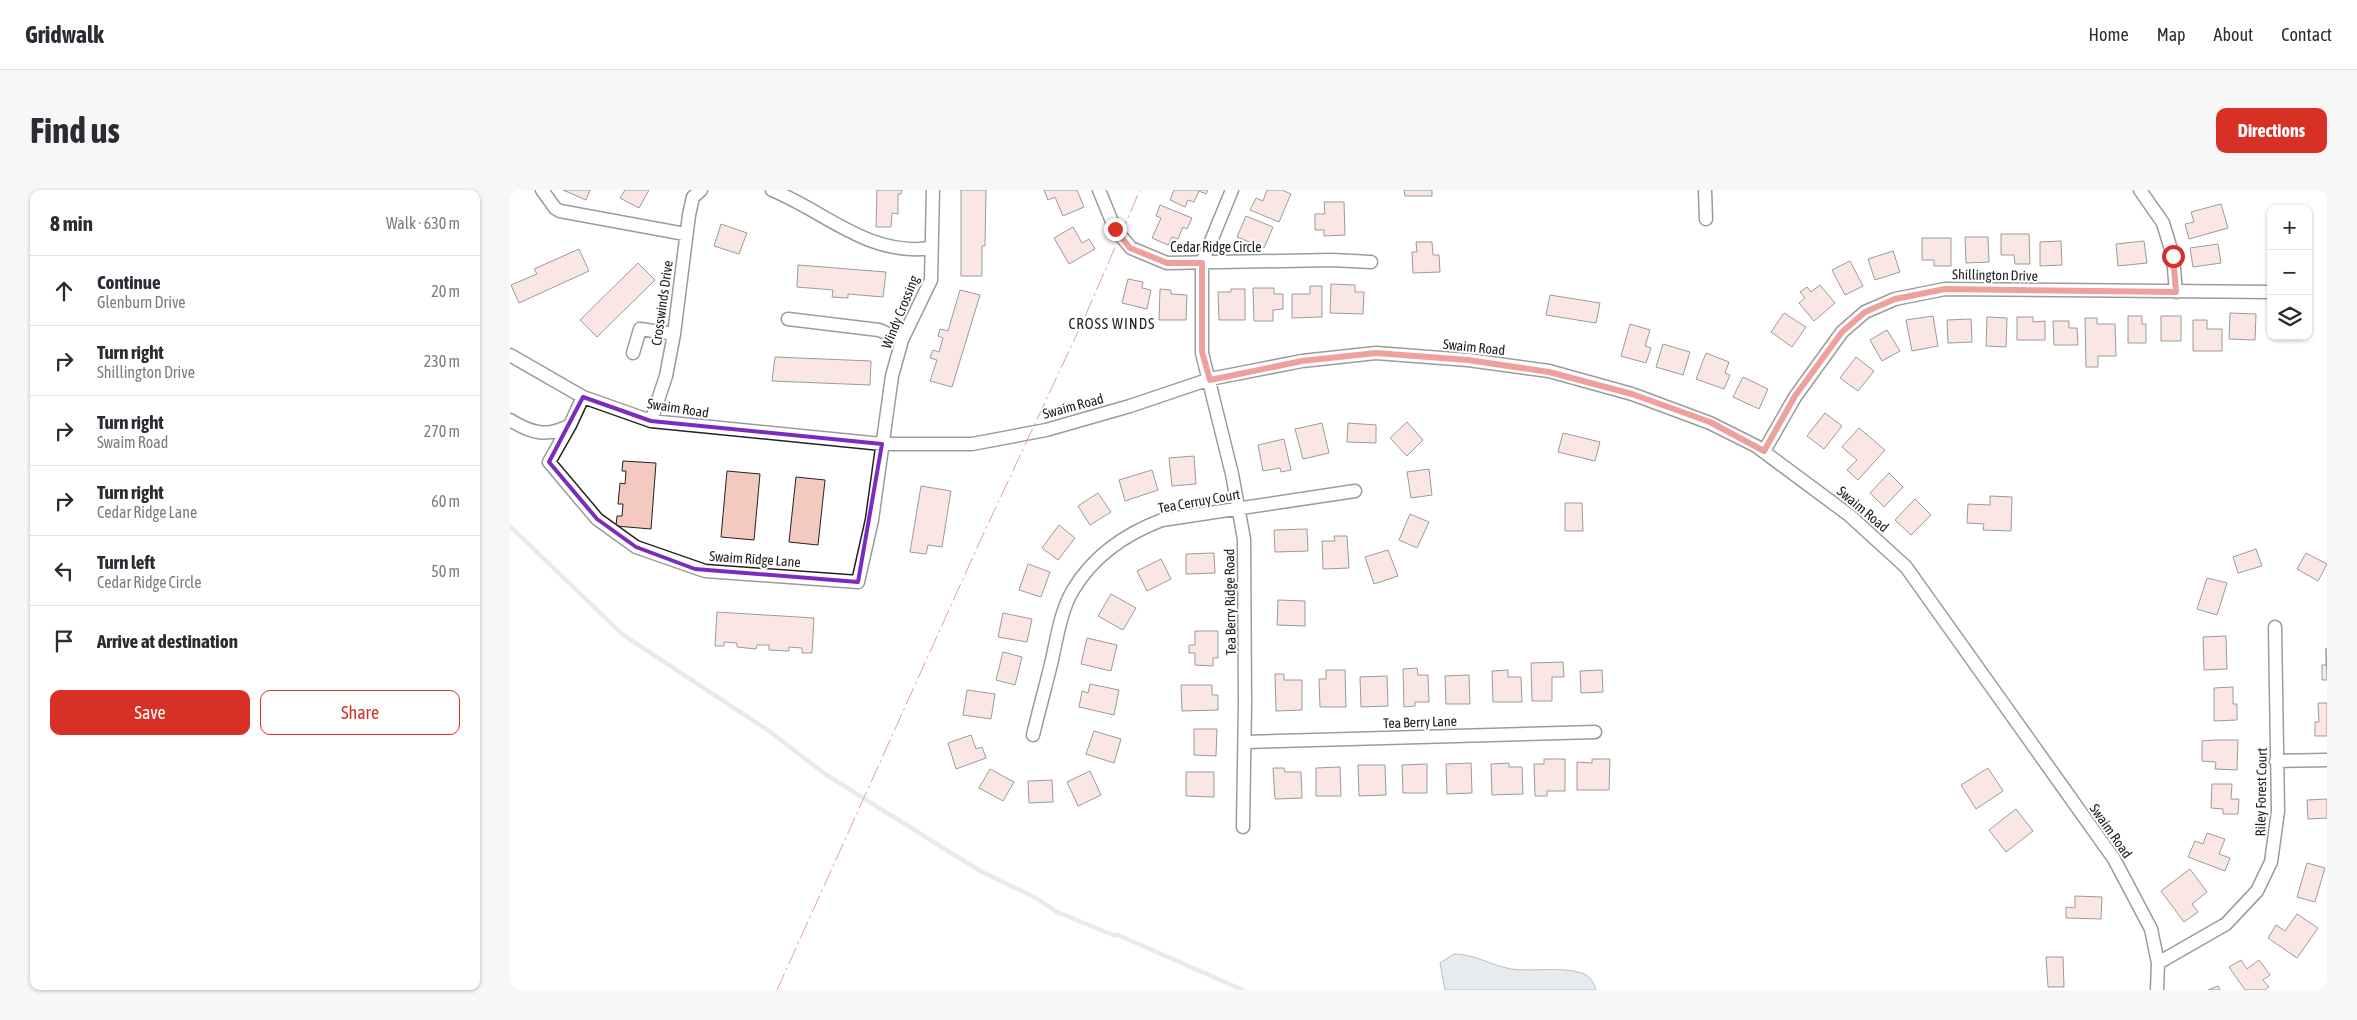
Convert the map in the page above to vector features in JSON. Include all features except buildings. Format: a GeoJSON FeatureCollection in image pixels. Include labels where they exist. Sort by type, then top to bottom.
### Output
{"type":"FeatureCollection","features":[{"type":"Feature","properties":{"kind":"street"},"geometry":{"type":"LineString","coordinates":[[542,190],[555,208],[560,211],[686,234]]}},
{"type":"Feature","properties":{"kind":"street","name":"Crosswinds Drive"},"geometry":{"type":"LineString","coordinates":[[651,421],[666,376],[674,334],[686,234],[693,197],[701,190]]}},
{"type":"Feature","properties":{"kind":"street"},"geometry":{"type":"LineString","coordinates":[[772,190],[881,246],[915,251],[931,248]]}},
{"type":"Feature","properties":{"kind":"street","name":"Windy Crossing"},"geometry":{"type":"LineString","coordinates":[[882,444],[892,376],[902,340],[931,280],[933,190]]}},
{"type":"Feature","properties":{"kind":"street","name":"Cedar Ridge Circle"},"geometry":{"type":"LineString","coordinates":[[1100,190],[1115,229],[1130,248],[1167,263],[1332,260],[1371,262]]}},
{"type":"Feature","properties":{"kind":"street"},"geometry":{"type":"LineString","coordinates":[[1202,263],[1232,190]]}},
{"type":"Feature","properties":{"kind":"street"},"geometry":{"type":"LineString","coordinates":[[1704,190],[1706,218]]}},
{"type":"Feature","properties":{"kind":"street"},"geometry":{"type":"LineString","coordinates":[[2140,190],[2163,223],[2173,256],[2176,292]]}},
{"type":"Feature","properties":{"kind":"street","name":"Tea Berry Ridge Road"},"geometry":{"type":"LineString","coordinates":[[1202,263],[1202,352],[1239,509],[1244,539],[1245,742],[1243,827]]}},
{"type":"Feature","properties":{"kind":"street","name":"Shillington Drive"},"geometry":{"type":"LineString","coordinates":[[1764,451],[1795,396],[1842,332],[1865,312],[1895,299],[1945,289],[2267,292]]}},
{"type":"Feature","properties":{"kind":"street"},"geometry":{"type":"LineString","coordinates":[[788,319],[878,330],[902,340]]}},
{"type":"Feature","properties":{"kind":"street"},"geometry":{"type":"LineString","coordinates":[[633,353],[640,329],[674,334]]}},
{"type":"Feature","properties":{"kind":"street","name":"Swaim Road"},"geometry":{"type":"LineString","coordinates":[[510,356],[583,397],[651,421],[882,444],[972,444],[1046,430],[1130,406],[1210,380],[1302,361],[1376,353],[1468,360],[1549,372],[1632,394],[1710,422],[1764,451],[1849,515],[1906,567],[2114,859],[2151,929],[2158,963],[2157,990]]}},
{"type":"Feature","properties":{"kind":"street"},"geometry":{"type":"LineString","coordinates":[[510,420],[529,432],[558,432],[570,425],[583,397]]}},
{"type":"Feature","properties":{"kind":"street","name":"Swaim Ridge Lane"},"geometry":{"type":"LineString","coordinates":[[570,425],[549,462],[597,519],[636,547],[705,571],[858,582],[872,520],[882,444]]}},
{"type":"Feature","properties":{"kind":"street","name":"Tea Cerruy Court"},"geometry":{"type":"LineString","coordinates":[[1033,735],[1059,627],[1072,591],[1111,545],[1138,529],[1162,520],[1355,491]]}},
{"type":"Feature","properties":{"kind":"street","name":"Riley Forest Court"},"geometry":{"type":"LineString","coordinates":[[2158,963],[2226,924],[2257,891],[2266,874],[2275,844],[2278,811],[2275,627]]}},
{"type":"Feature","properties":{"kind":"street","name":"Tea Berry Lane"},"geometry":{"type":"LineString","coordinates":[[1245,742],[1595,732]]}},
{"type":"Feature","properties":{"kind":"street"},"geometry":{"type":"LineString","coordinates":[[2276,761],[2327,760]]}},
{"type":"Feature","properties":{"kind":"highlighted area"},"geometry":{"type":"Polygon","coordinates":[[[583,397],[651,421],[882,444],[858,582],[695,569],[636,547],[597,519],[549,462],[583,397]]]}},
{"type":"Feature","properties":{"kind":"shaded area"},"geometry":{"type":"Polygon","coordinates":[[[1454,954],[1469,956],[1511,969],[1555,969],[1582,973],[1591,980],[1596,990],[1445,990],[1440,963],[1454,954]]]}},
{"type":"Feature","properties":{"kind":"waterway"},"geometry":{"type":"LineString","coordinates":[[510,526],[622,634],[769,731],[825,774],[980,871],[1036,898],[1057,912],[1113,935],[1118,935],[1243,990]]}},
{"type":"Feature","properties":{"kind":"power"},"geometry":{"type":"LineString","coordinates":[[777,990],[981,539],[1083,321],[1140,190]]}},
{"type":"Feature","properties":{"kind":"district","name":"CROSS WINDS"},"geometry":{"type":"Point","coordinates":[1112,323]}},
{"type":"Feature","properties":{"kind":"route"},"geometry":{"type":"LineString","coordinates":[[1115,229],[1130,248],[1167,263],[1202,263],[1202,352],[1210,380],[1302,361],[1376,353],[1468,360],[1549,372],[1632,394],[1710,422],[1764,451],[1795,396],[1842,332],[1865,312],[1895,299],[1922,292],[1945,289],[2176,292],[2173,256]]}}]}
